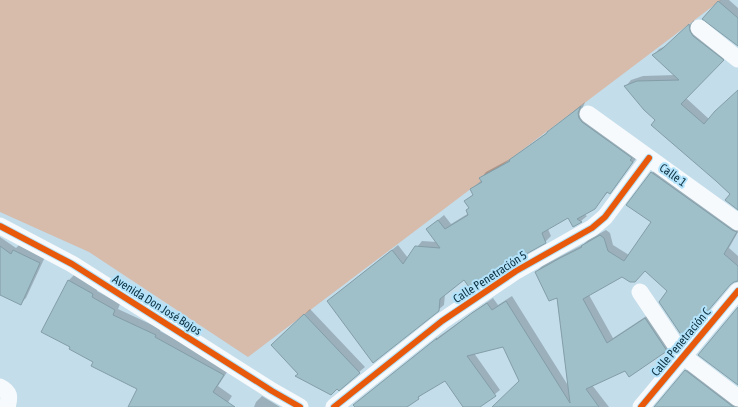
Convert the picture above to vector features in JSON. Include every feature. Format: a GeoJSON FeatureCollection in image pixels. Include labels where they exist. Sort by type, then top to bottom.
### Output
{"type":"FeatureCollection","features":[{"type":"Feature","properties":{"kind":"street"},"geometry":{"type":"LineString","coordinates":[[699,28],[738,59]]}},
{"type":"Feature","properties":{"kind":"street","name":"Calle 1"},"geometry":{"type":"LineString","coordinates":[[588,114],[738,222]]}},
{"type":"Feature","properties":{"kind":"street","name":"Calle Penetración 5"},"geometry":{"type":"LineString","coordinates":[[334,407],[442,321],[516,271],[592,228],[605,217],[649,158]]}},
{"type":"Feature","properties":{"kind":"street","name":"Avenida Don José Bojos"},"geometry":{"type":"LineString","coordinates":[[0,226],[72,264],[272,391],[300,407]]}},
{"type":"Feature","properties":{"kind":"street","name":"Calle Penetración C"},"geometry":{"type":"LineString","coordinates":[[641,407],[738,291]]}},
{"type":"Feature","properties":{"kind":"street"},"geometry":{"type":"LineString","coordinates":[[640,292],[683,356],[738,398]]}},
{"type":"Feature","properties":{"kind":"street"},"geometry":{"type":"LineString","coordinates":[[0,387],[9,394],[10,399],[7,407]]}},
{"type":"Feature","properties":{"kind":"shaded area"},"geometry":{"type":"Polygon","coordinates":[[[0,0],[721,0],[248,357],[89,252],[0,212],[0,0]]]}},
{"type":"Feature","properties":{"kind":"building"},"geometry":{"type":"Polygon","coordinates":[[[718,1],[738,18],[738,46],[702,19],[718,1]]]}},
{"type":"Feature","properties":{"kind":"building"},"geometry":{"type":"Polygon","coordinates":[[[689,24],[690,31],[693,36],[724,60],[681,104],[704,124],[715,111],[738,90],[738,210],[725,200],[730,194],[651,125],[655,120],[644,110],[624,86],[637,81],[679,80],[652,55],[662,49],[689,24]]]}},
{"type":"Feature","properties":{"kind":"building"},"geometry":{"type":"Polygon","coordinates":[[[581,106],[578,113],[582,122],[632,158],[630,160],[633,162],[610,194],[607,192],[595,209],[577,219],[582,222],[573,227],[568,218],[542,233],[546,243],[510,263],[471,290],[464,280],[440,299],[439,311],[373,363],[327,301],[392,250],[403,264],[415,246],[440,248],[426,229],[438,220],[445,229],[468,215],[466,210],[469,208],[464,201],[473,195],[470,189],[482,182],[479,178],[510,161],[509,160],[547,133],[581,106]]]}},
{"type":"Feature","properties":{"kind":"building"},"geometry":{"type":"Polygon","coordinates":[[[651,172],[732,230],[737,232],[724,254],[738,266],[738,281],[730,285],[684,339],[659,302],[667,291],[645,271],[635,282],[630,282],[622,277],[583,299],[607,343],[645,318],[667,351],[629,377],[625,371],[586,389],[599,407],[492,407],[519,381],[503,347],[467,356],[496,396],[480,407],[463,407],[445,381],[418,397],[419,399],[407,407],[355,407],[353,405],[437,338],[436,340],[472,313],[487,303],[492,310],[506,301],[570,403],[557,298],[549,301],[535,272],[582,247],[581,246],[600,235],[604,238],[608,251],[624,261],[651,222],[626,205],[651,172]]]}},
{"type":"Feature","properties":{"kind":"building"},"geometry":{"type":"Polygon","coordinates":[[[0,246],[11,254],[13,250],[40,263],[21,305],[0,295],[0,246]]]}},
{"type":"Feature","properties":{"kind":"building"},"geometry":{"type":"Polygon","coordinates":[[[68,280],[93,294],[92,297],[115,310],[113,315],[156,335],[155,337],[224,375],[213,392],[235,407],[128,407],[137,389],[91,366],[93,362],[69,349],[70,347],[41,332],[68,280]]]}},
{"type":"Feature","properties":{"kind":"building"},"geometry":{"type":"Polygon","coordinates":[[[738,307],[738,385],[698,355],[738,307]]]}},
{"type":"Feature","properties":{"kind":"building"},"geometry":{"type":"Polygon","coordinates":[[[304,314],[360,373],[339,391],[337,389],[331,395],[295,376],[298,374],[271,345],[304,314]]]}},
{"type":"Feature","properties":{"kind":"building"},"geometry":{"type":"Polygon","coordinates":[[[685,370],[732,406],[734,407],[654,407],[685,370]]]}},
{"type":"Feature","properties":{"kind":"cycle path"},"geometry":{"type":"LineString","coordinates":[[334,407],[442,321],[516,271],[592,228],[605,217],[649,158]]}},
{"type":"Feature","properties":{"kind":"cycle path"},"geometry":{"type":"LineString","coordinates":[[0,226],[72,264],[272,391],[300,407]]}},
{"type":"Feature","properties":{"kind":"cycle path"},"geometry":{"type":"LineString","coordinates":[[641,407],[738,291]]}}]}
